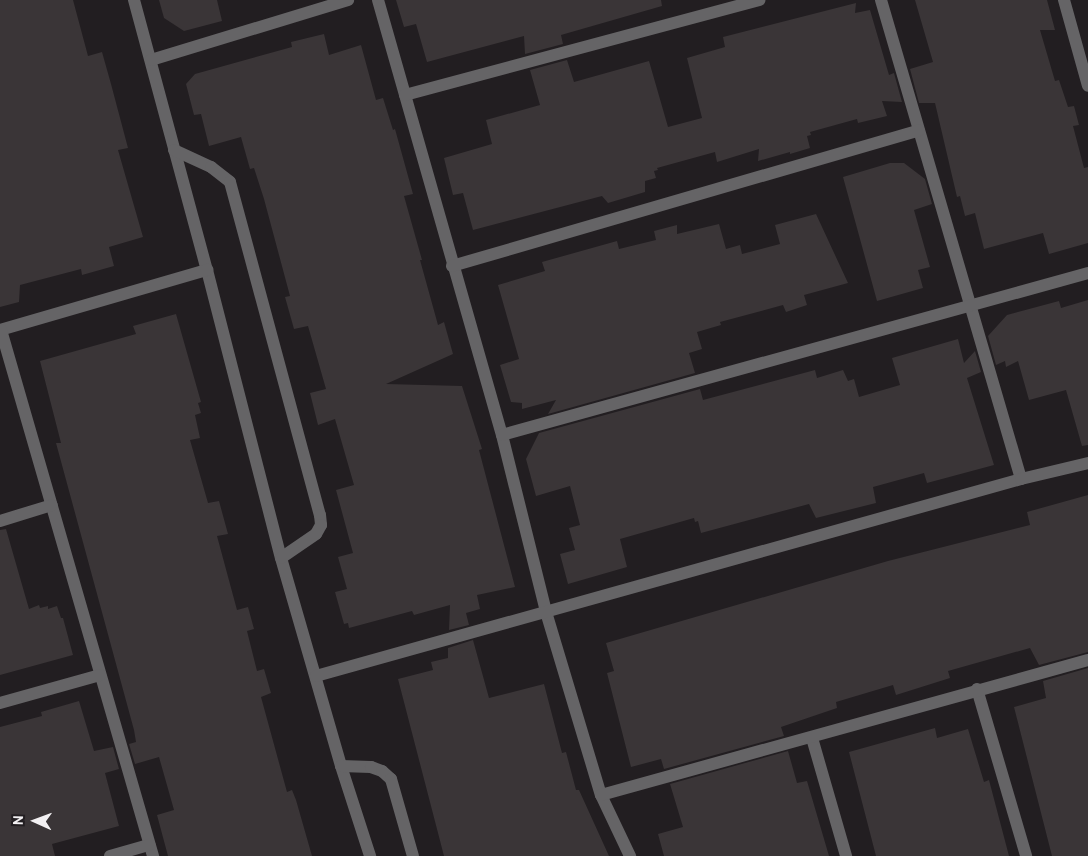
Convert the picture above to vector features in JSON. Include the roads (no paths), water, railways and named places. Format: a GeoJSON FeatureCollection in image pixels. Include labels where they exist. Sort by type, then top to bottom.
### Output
{"type":"FeatureCollection","features":[{"type":"Feature","properties":{"kind":"street"},"geometry":{"type":"LineString","coordinates":[[134,0],[207,270],[281,558],[341,766],[370,856]]}},
{"type":"Feature","properties":{"kind":"street"},"geometry":{"type":"LineString","coordinates":[[150,60],[348,0]]}},
{"type":"Feature","properties":{"kind":"street"},"geometry":{"type":"LineString","coordinates":[[378,0],[452,266],[502,435],[546,612],[602,795],[630,856]]}},
{"type":"Feature","properties":{"kind":"street"},"geometry":{"type":"LineString","coordinates":[[405,96],[760,0]]}},
{"type":"Feature","properties":{"kind":"street"},"geometry":{"type":"LineString","coordinates":[[881,0],[1021,479]]}},
{"type":"Feature","properties":{"kind":"street"},"geometry":{"type":"LineString","coordinates":[[1064,0],[1088,86]]}},
{"type":"Feature","properties":{"kind":"street"},"geometry":{"type":"LineString","coordinates":[[452,266],[918,130]]}},
{"type":"Feature","properties":{"kind":"street"},"geometry":{"type":"LineString","coordinates":[[174,150],[211,167],[230,182],[320,515],[320,525],[316,534],[281,558]]}},
{"type":"Feature","properties":{"kind":"street"},"geometry":{"type":"LineString","coordinates":[[110,856],[151,851],[0,330],[207,270]]}},
{"type":"Feature","properties":{"kind":"street"},"geometry":{"type":"LineString","coordinates":[[502,435],[970,304],[1088,273]]}},
{"type":"Feature","properties":{"kind":"street"},"geometry":{"type":"LineString","coordinates":[[316,676],[1021,479],[1088,463]]}},
{"type":"Feature","properties":{"kind":"street"},"geometry":{"type":"LineString","coordinates":[[0,521],[52,505]]}},
{"type":"Feature","properties":{"kind":"street"},"geometry":{"type":"LineString","coordinates":[[602,795],[812,738],[977,689],[1088,660]]}},
{"type":"Feature","properties":{"kind":"street"},"geometry":{"type":"LineString","coordinates":[[0,702],[100,675]]}},
{"type":"Feature","properties":{"kind":"street"},"geometry":{"type":"LineString","coordinates":[[977,689],[1026,856]]}},
{"type":"Feature","properties":{"kind":"street"},"geometry":{"type":"LineString","coordinates":[[812,738],[846,856]]}},
{"type":"Feature","properties":{"kind":"street"},"geometry":{"type":"LineString","coordinates":[[341,766],[371,767],[382,771],[391,779],[413,856]]}}]}
